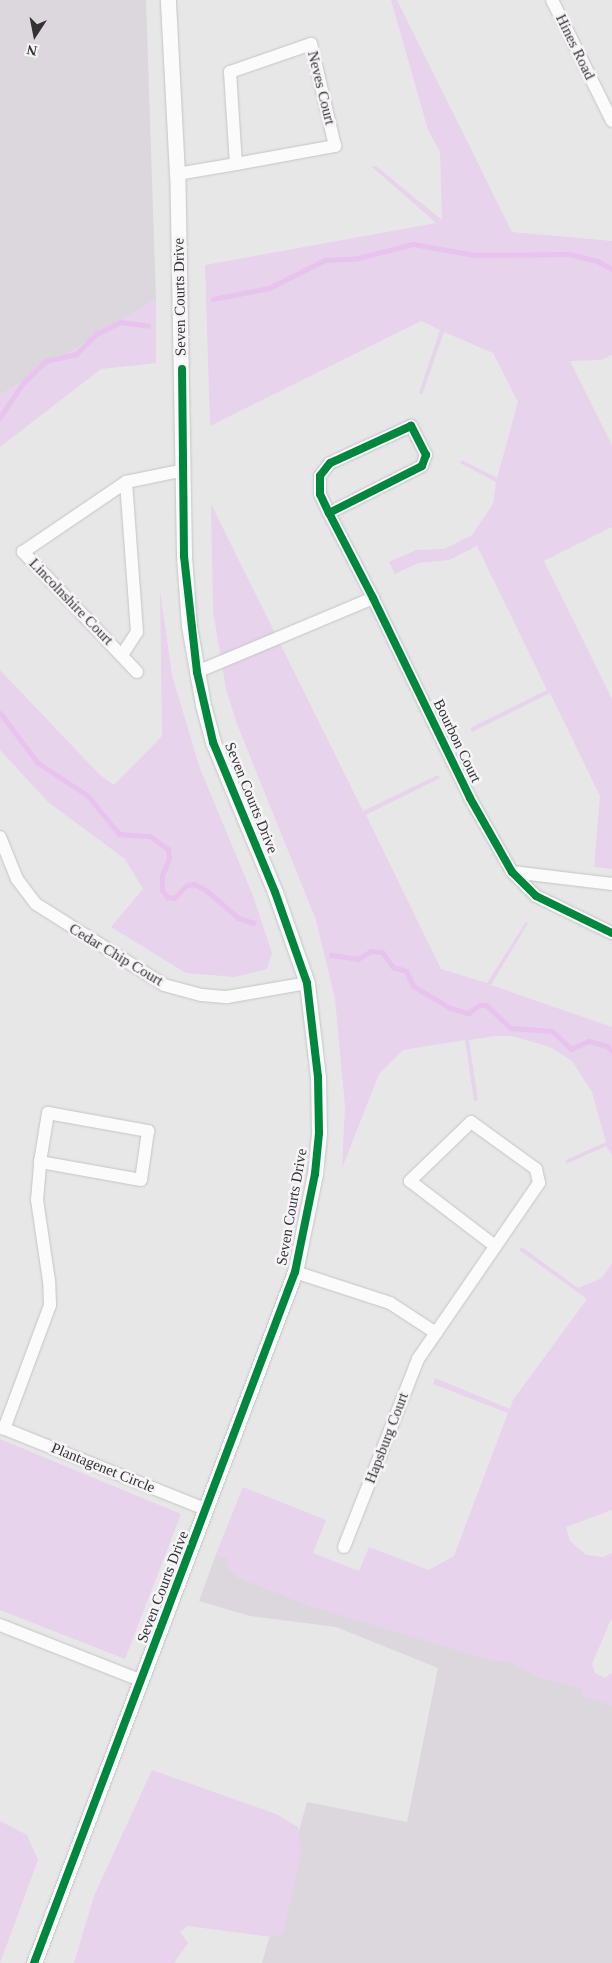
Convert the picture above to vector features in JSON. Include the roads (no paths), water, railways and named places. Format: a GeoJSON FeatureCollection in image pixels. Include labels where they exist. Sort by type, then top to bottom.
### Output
{"type":"FeatureCollection","features":[{"type":"Feature","properties":{"kind":"street","name":"Seven Courts Drive"},"geometry":{"type":"LineString","coordinates":[[34,1963],[142,1681],[294,1272],[315,1174],[319,1133],[318,1078],[307,983],[275,892],[214,742],[197,672],[184,556],[184,470],[177,174],[168,0]]}},
{"type":"Feature","properties":{"kind":"street","name":"Hines Road"},"geometry":{"type":"LineString","coordinates":[[552,0],[612,122]]}},
{"type":"Feature","properties":{"kind":"street","name":"Neves Court"},"geometry":{"type":"LineString","coordinates":[[177,174],[236,164],[335,146],[311,44],[230,72],[236,164]]}},
{"type":"Feature","properties":{"kind":"street","name":"Bourbon Court"},"geometry":{"type":"LineString","coordinates":[[329,513],[422,466],[426,455],[411,426],[330,463],[320,476],[318,487],[329,513],[373,598],[470,798],[512,872],[536,896],[612,933]]}},
{"type":"Feature","properties":{"kind":"street","name":"Lincolnshire Court"},"geometry":{"type":"LineString","coordinates":[[138,672],[23,552],[126,482],[184,470]]}},
{"type":"Feature","properties":{"kind":"street","name":"Lincolnshire Court"},"geometry":{"type":"LineString","coordinates":[[122,655],[137,632],[126,482]]}},
{"type":"Feature","properties":{"kind":"street"},"geometry":{"type":"LineString","coordinates":[[197,672],[373,598]]}},
{"type":"Feature","properties":{"kind":"street","name":"Cedar Chip Court"},"geometry":{"type":"LineString","coordinates":[[0,837],[17,880],[36,904],[164,985],[202,995],[227,997],[307,983]]}},
{"type":"Feature","properties":{"kind":"street"},"geometry":{"type":"LineString","coordinates":[[512,872],[612,884]]}},
{"type":"Feature","properties":{"kind":"street"},"geometry":{"type":"LineString","coordinates":[[2,1428],[50,1305],[50,1281],[36,1200],[40,1162],[48,1113],[148,1131],[141,1180],[40,1162]]}},
{"type":"Feature","properties":{"kind":"street","name":"Hapsburg Court"},"geometry":{"type":"LineString","coordinates":[[344,1547],[418,1359],[539,1183],[536,1169],[471,1122],[410,1181],[495,1246]]}},
{"type":"Feature","properties":{"kind":"street"},"geometry":{"type":"LineString","coordinates":[[294,1272],[390,1303],[436,1333]]}},
{"type":"Feature","properties":{"kind":"street","name":"Plantagenet Circle"},"geometry":{"type":"LineString","coordinates":[[2,1428],[206,1510]]}},
{"type":"Feature","properties":{"kind":"street"},"geometry":{"type":"LineString","coordinates":[[0,1625],[142,1681]]}},
{"type":"Feature","properties":{"kind":"waterway"},"geometry":{"type":"LineString","coordinates":[[213,299],[269,288],[325,260],[358,258],[413,244],[474,255],[569,254],[597,261],[612,269]]}},
{"type":"Feature","properties":{"kind":"waterway"},"geometry":{"type":"LineString","coordinates":[[0,417],[23,383],[46,361],[76,354],[96,334],[121,322],[148,326]]}},
{"type":"Feature","properties":{"kind":"waterway"},"geometry":{"type":"LineString","coordinates":[[0,713],[38,763],[88,796],[119,834],[150,836],[168,849],[169,858],[162,875],[162,890],[167,897],[174,898],[187,885],[194,884],[207,891],[238,918],[253,923]]}},
{"type":"Feature","properties":{"kind":"waterway"},"geometry":{"type":"LineString","coordinates":[[331,955],[358,959],[371,951],[382,952],[393,967],[406,971],[413,986],[450,1008],[468,1013],[479,1005],[486,1005],[511,1028],[552,1031],[571,1049],[588,1041],[607,1046],[612,1051]]}}]}
